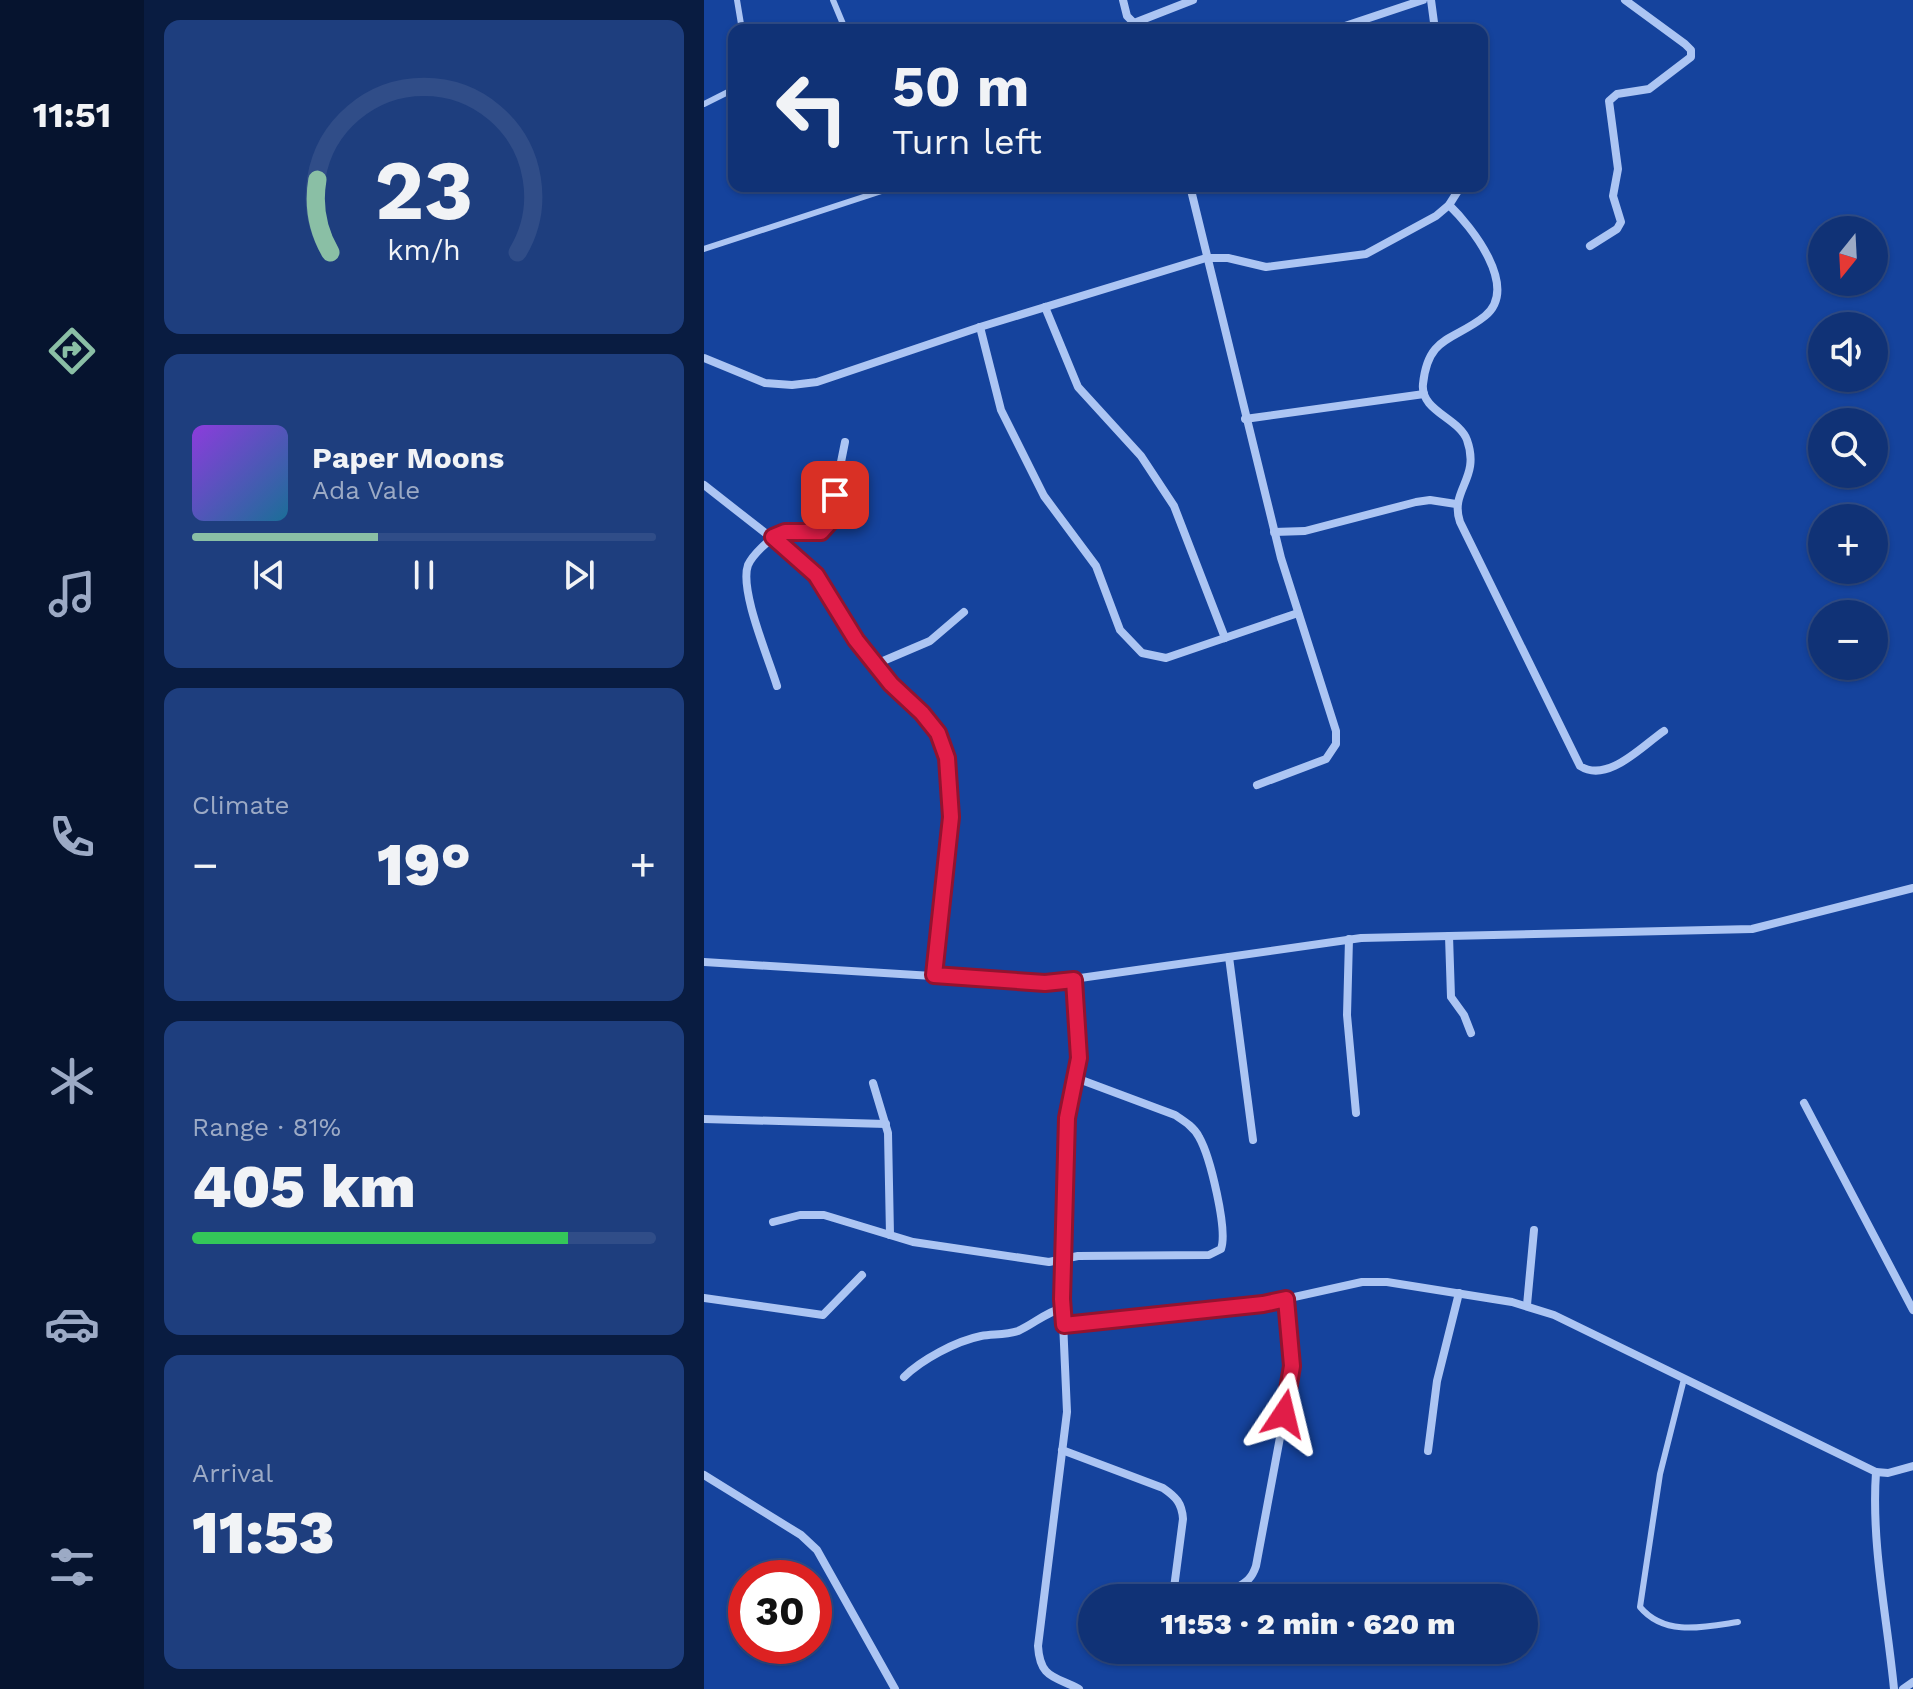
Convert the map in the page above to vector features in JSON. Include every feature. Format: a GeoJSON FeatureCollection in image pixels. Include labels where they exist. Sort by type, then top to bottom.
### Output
{"type":"FeatureCollection","features":[{"type":"Feature","properties":{"kind":"street"},"geometry":{"type":"LineString","coordinates":[[1123,0],[1127,16],[1134,23],[1193,0]]}},
{"type":"Feature","properties":{"kind":"street"},"geometry":{"type":"LineString","coordinates":[[1351,24],[1423,0]]}},
{"type":"Feature","properties":{"kind":"street"},"geometry":{"type":"LineString","coordinates":[[1431,0],[1434,24]]}},
{"type":"Feature","properties":{"kind":"street"},"geometry":{"type":"LineString","coordinates":[[1590,246],[1617,229],[1621,222],[1613,196],[1618,169],[1609,101],[1617,94],[1649,89],[1689,62],[1691,57],[1691,50],[1685,44],[1625,0]]}},
{"type":"Feature","properties":{"kind":"street"},"geometry":{"type":"LineString","coordinates":[[1191,192],[1274,532],[1336,731],[1336,744],[1326,759],[1257,785]]}},
{"type":"Feature","properties":{"kind":"street"},"geometry":{"type":"LineString","coordinates":[[704,357],[765,383],[792,385],[817,382],[980,327],[1206,258],[1228,258],[1266,267],[1366,254],[1436,216],[1449,205],[1457,192]]}},
{"type":"Feature","properties":{"kind":"street"},"geometry":{"type":"LineString","coordinates":[[1449,205],[1473,228],[1492,264],[1496,283],[1494,301],[1485,316],[1442,341],[1432,351],[1422,386],[1430,404],[1459,428],[1468,444],[1471,473],[1456,504],[1460,522],[1580,766],[1594,771],[1620,764],[1664,731]]}},
{"type":"Feature","properties":{"kind":"street"},"geometry":{"type":"LineString","coordinates":[[1045,307],[1078,387],[1141,456],[1174,506],[1225,638]]}},
{"type":"Feature","properties":{"kind":"street"},"geometry":{"type":"LineString","coordinates":[[980,327],[1001,410],[1044,496],[1096,566],[1114,617],[1131,644],[1155,658],[1166,658],[1298,613]]}},
{"type":"Feature","properties":{"kind":"street"},"geometry":{"type":"LineString","coordinates":[[1245,419],[1424,394]]}},
{"type":"Feature","properties":{"kind":"street"},"geometry":{"type":"LineString","coordinates":[[777,686],[746,580],[752,558],[773,537],[785,532],[821,532],[828,527],[845,442]]}},
{"type":"Feature","properties":{"kind":"street"},"geometry":{"type":"LineString","coordinates":[[704,485],[773,537],[816,575],[876,664],[938,733],[947,758],[951,817],[934,975]]}},
{"type":"Feature","properties":{"kind":"street"},"geometry":{"type":"LineString","coordinates":[[1274,532],[1305,531],[1416,502],[1430,500],[1456,504]]}},
{"type":"Feature","properties":{"kind":"street"},"geometry":{"type":"LineString","coordinates":[[876,664],[930,641],[964,612]]}},
{"type":"Feature","properties":{"kind":"street"},"geometry":{"type":"LineString","coordinates":[[704,962],[1045,983],[1349,939],[1752,929],[1913,888]]}},
{"type":"Feature","properties":{"kind":"street"},"geometry":{"type":"LineString","coordinates":[[1449,936],[1451,997],[1464,1015],[1471,1033]]}},
{"type":"Feature","properties":{"kind":"street"},"geometry":{"type":"LineString","coordinates":[[1349,939],[1347,1015],[1356,1113]]}},
{"type":"Feature","properties":{"kind":"street"},"geometry":{"type":"LineString","coordinates":[[1229,957],[1253,1140]]}},
{"type":"Feature","properties":{"kind":"street"},"geometry":{"type":"LineString","coordinates":[[1074,980],[1079,1058],[1067,1118],[1063,1261],[1063,1361],[1068,1393],[1038,1646],[1044,1672],[1079,1689]]}},
{"type":"Feature","properties":{"kind":"street"},"geometry":{"type":"LineString","coordinates":[[773,1222],[800,1215],[824,1215],[913,1242],[1049,1262],[1078,1256],[1209,1255],[1221,1249],[1223,1242],[1206,1156],[1199,1137],[1190,1125],[1175,1115],[1076,1078]]}},
{"type":"Feature","properties":{"kind":"street"},"geometry":{"type":"LineString","coordinates":[[873,1083],[886,1124],[889,1150],[890,1235]]}},
{"type":"Feature","properties":{"kind":"street"},"geometry":{"type":"LineString","coordinates":[[1804,1103],[1913,1310]]}},
{"type":"Feature","properties":{"kind":"street"},"geometry":{"type":"LineString","coordinates":[[704,1119],[886,1124]]}},
{"type":"Feature","properties":{"kind":"street"},"geometry":{"type":"LineString","coordinates":[[1527,1305],[1534,1230]]}},
{"type":"Feature","properties":{"kind":"street"},"geometry":{"type":"LineString","coordinates":[[704,1298],[823,1315],[862,1275]]}},
{"type":"Feature","properties":{"kind":"street"},"geometry":{"type":"LineString","coordinates":[[1064,1325],[1263,1304],[1362,1282],[1387,1282],[1459,1293],[1527,1305],[1554,1315],[1876,1472],[1888,1473],[1913,1466]]}},
{"type":"Feature","properties":{"kind":"street"},"geometry":{"type":"LineString","coordinates":[[1428,1451],[1437,1381],[1459,1293]]}},
{"type":"Feature","properties":{"kind":"street"},"geometry":{"type":"LineString","coordinates":[[1241,1584],[1253,1574],[1290,1384],[1291,1342],[1286,1299]]}},
{"type":"Feature","properties":{"kind":"street"},"geometry":{"type":"LineString","coordinates":[[904,1377],[916,1366],[950,1346],[979,1337],[1011,1333],[1051,1311],[1063,1308]]}},
{"type":"Feature","properties":{"kind":"street"},"geometry":{"type":"LineString","coordinates":[[1062,1450],[1163,1488],[1176,1497],[1183,1519],[1174,1584]]}},
{"type":"Feature","properties":{"kind":"street"},"geometry":{"type":"LineString","coordinates":[[1876,1472],[1875,1545],[1888,1625],[1894,1689]]}},
{"type":"Feature","properties":{"kind":"street"},"geometry":{"type":"LineString","coordinates":[[704,1475],[801,1535],[817,1550],[895,1689]]}},
{"type":"Feature","properties":{"kind":"street"},"geometry":{"type":"LineString","coordinates":[[1903,1689],[1913,1682]]}},
{"type":"Feature","properties":{"kind":"lane"},"geometry":{"type":"LineString","coordinates":[[737,0],[741,24]]}},
{"type":"Feature","properties":{"kind":"lane"},"geometry":{"type":"LineString","coordinates":[[833,0],[843,24]]}},
{"type":"Feature","properties":{"kind":"lane"},"geometry":{"type":"LineString","coordinates":[[704,104],[728,92]]}},
{"type":"Feature","properties":{"kind":"lane"},"geometry":{"type":"LineString","coordinates":[[704,249],[879,192]]}},
{"type":"Feature","properties":{"kind":"lane"},"geometry":{"type":"LineString","coordinates":[[1684,1379],[1660,1474],[1640,1607],[1654,1619],[1684,1628],[1738,1622]]}},
{"type":"Feature","properties":{"kind":"route"},"geometry":{"type":"LineString","coordinates":[[835,495],[831,521],[821,532],[785,532],[773,537],[816,575],[856,640],[891,684],[938,733],[947,758],[951,817],[934,975],[1045,983],[1074,980],[1079,1058],[1067,1118],[1064,1325],[1286,1299],[1292,1366],[1284,1414]]}}]}
